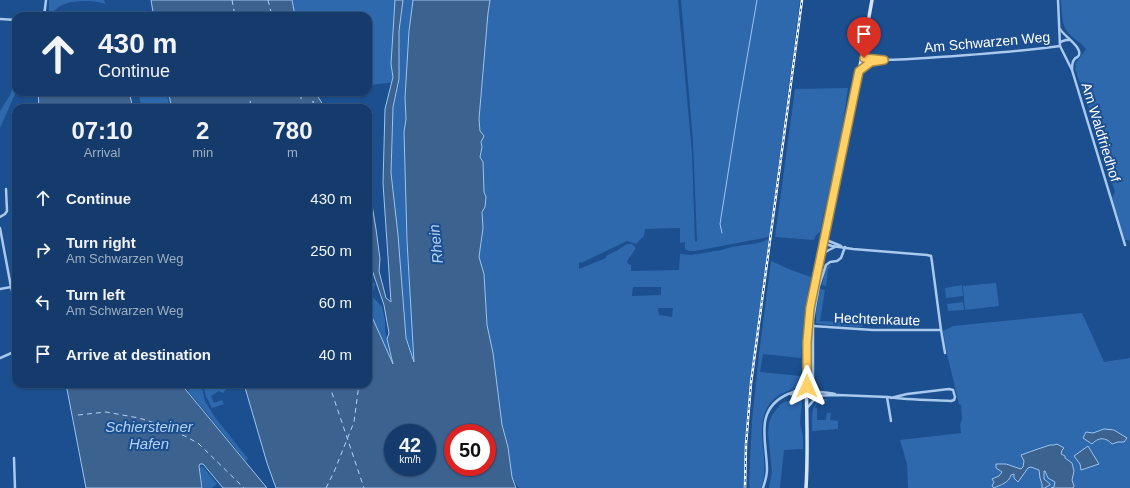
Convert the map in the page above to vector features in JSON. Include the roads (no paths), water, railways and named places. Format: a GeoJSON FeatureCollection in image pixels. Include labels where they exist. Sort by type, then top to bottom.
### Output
{"type":"FeatureCollection","features":[{"type":"Feature","properties":{"kind":"main road"},"geometry":{"type":"LineString","coordinates":[[806,488],[808,455],[807,342],[809,319],[820,257],[862,59],[872,0]]}},
{"type":"Feature","properties":{"kind":"street"},"geometry":{"type":"LineString","coordinates":[[44,12],[46,0]]}},
{"type":"Feature","properties":{"kind":"street"},"geometry":{"type":"LineString","coordinates":[[1058,0],[1060,46]]}},
{"type":"Feature","properties":{"kind":"street"},"geometry":{"type":"LineString","coordinates":[[0,19],[12,20]]}},
{"type":"Feature","properties":{"kind":"street","name":"Am Schwarzen Weg"},"geometry":{"type":"LineString","coordinates":[[1059,28],[1079,50],[1078,55],[1074,59],[1072,70]]}},
{"type":"Feature","properties":{"kind":"street"},"geometry":{"type":"LineString","coordinates":[[1060,42],[1069,40]]}},
{"type":"Feature","properties":{"kind":"street","name":"Am Schwarzen Weg"},"geometry":{"type":"LineString","coordinates":[[862,59],[871,62],[976,55],[1060,46],[1072,70]]}},
{"type":"Feature","properties":{"kind":"street"},"geometry":{"type":"LineString","coordinates":[[1066,58],[1071,60],[1074,59]]}},
{"type":"Feature","properties":{"kind":"street","name":"Am Schwarzen Weg"},"geometry":{"type":"LineString","coordinates":[[862,59],[884,60]]}},
{"type":"Feature","properties":{"kind":"street","name":"Am Schwarzen Weg"},"geometry":{"type":"LineString","coordinates":[[859,71],[871,62]]}},
{"type":"Feature","properties":{"kind":"street","name":"Am Waldfriedhof"},"geometry":{"type":"LineString","coordinates":[[1072,70],[1125,245]]}},
{"type":"Feature","properties":{"kind":"street"},"geometry":{"type":"LineString","coordinates":[[0,217],[7,211],[6,188]]}},
{"type":"Feature","properties":{"kind":"street"},"geometry":{"type":"LineString","coordinates":[[0,228],[12,293]]}},
{"type":"Feature","properties":{"kind":"street"},"geometry":{"type":"LineString","coordinates":[[824,241],[845,247]]}},
{"type":"Feature","properties":{"kind":"street"},"geometry":{"type":"LineString","coordinates":[[824,241],[854,249],[931,256],[945,353]]}},
{"type":"Feature","properties":{"kind":"street"},"geometry":{"type":"LineString","coordinates":[[820,257],[829,249],[838,246]]}},
{"type":"Feature","properties":{"kind":"street"},"geometry":{"type":"LineString","coordinates":[[813,385],[813,326],[816,302],[824,267],[828,263],[837,261],[841,258],[845,247]]}},
{"type":"Feature","properties":{"kind":"street"},"geometry":{"type":"LineString","coordinates":[[0,259],[6,258]]}},
{"type":"Feature","properties":{"kind":"street"},"geometry":{"type":"LineString","coordinates":[[0,289],[10,287]]}},
{"type":"Feature","properties":{"kind":"street","name":"Hechtenkaute"},"geometry":{"type":"LineString","coordinates":[[813,326],[873,330],[941,330]]}},
{"type":"Feature","properties":{"kind":"street"},"geometry":{"type":"LineString","coordinates":[[0,358],[12,353]]}},
{"type":"Feature","properties":{"kind":"street"},"geometry":{"type":"LineString","coordinates":[[763,488],[767,471],[763,433],[768,412],[774,404],[782,398],[798,390],[807,374]]}},
{"type":"Feature","properties":{"kind":"street"},"geometry":{"type":"LineString","coordinates":[[790,394],[807,396],[838,395],[887,397],[891,398],[951,401],[954,400],[955,397],[953,390],[949,389],[907,394],[891,398]]}},
{"type":"Feature","properties":{"kind":"street"},"geometry":{"type":"LineString","coordinates":[[798,390],[838,395]]}},
{"type":"Feature","properties":{"kind":"street"},"geometry":{"type":"LineString","coordinates":[[807,408],[820,396]]}},
{"type":"Feature","properties":{"kind":"street"},"geometry":{"type":"LineString","coordinates":[[887,397],[891,421]]}},
{"type":"Feature","properties":{"kind":"street"},"geometry":{"type":"LineString","coordinates":[[14,458],[15,488]]}},
{"type":"Feature","properties":{"kind":"water"},"geometry":{"type":"Polygon","coordinates":[[[151,0],[292,0],[294,12],[153,12],[151,0]]]}},
{"type":"Feature","properties":{"kind":"water","name":"Rhein"},"geometry":{"type":"Polygon","coordinates":[[[395,0],[403,0],[399,31],[399,79],[393,107],[391,173],[398,235],[406,338],[414,362],[407,241],[404,132],[406,119],[405,98],[409,31],[413,0],[490,0],[479,119],[480,131],[484,136],[481,142],[482,147],[480,157],[483,162],[484,192],[486,197],[485,207],[482,212],[483,228],[479,257],[484,274],[487,325],[493,353],[502,425],[508,447],[512,477],[516,488],[276,488],[267,463],[245,388],[372,388],[372,317],[393,364],[387,339],[389,333],[384,305],[372,270],[372,205],[380,259],[379,271],[386,298],[391,302],[383,183],[385,109],[393,77],[391,64],[395,0]]]}},
{"type":"Feature","properties":{"kind":"water"},"geometry":{"type":"Polygon","coordinates":[[[38,96],[130,96],[132,104],[39,104],[38,96]]]}},
{"type":"Feature","properties":{"kind":"water"},"geometry":{"type":"Polygon","coordinates":[[[169,96],[318,96],[322,104],[314,104],[313,101],[313,104],[171,104],[169,96]]]}},
{"type":"Feature","properties":{"kind":"water","name":"Schiersteiner Hafen"},"geometry":{"type":"Polygon","coordinates":[[[67,388],[184,388],[267,488],[223,488],[203,464],[200,464],[202,488],[86,488],[67,388]]]}},
{"type":"Feature","properties":{"kind":"water"},"geometry":{"type":"Polygon","coordinates":[[[1104,429],[1114,430],[1127,438],[1124,442],[1112,444],[1105,439],[1099,439],[1092,444],[1083,438],[1086,432],[1093,433],[1104,429]]]}},
{"type":"Feature","properties":{"kind":"water"},"geometry":{"type":"Polygon","coordinates":[[[1057,444],[1064,448],[1061,454],[1072,463],[1074,471],[1072,480],[1074,486],[1073,488],[1051,488],[1054,487],[1055,482],[1048,478],[1044,471],[1044,479],[1050,485],[1046,488],[1042,488],[1039,470],[1031,467],[1028,468],[1018,482],[1014,478],[1014,474],[1011,475],[1010,478],[1004,483],[994,488],[992,486],[994,482],[992,479],[999,476],[1002,472],[996,468],[996,464],[1006,464],[1021,469],[1024,461],[1021,455],[1057,444]]]}},
{"type":"Feature","properties":{"kind":"water"},"geometry":{"type":"Polygon","coordinates":[[[1088,446],[1099,464],[1081,470],[1080,464],[1074,456],[1088,446]]]}},
{"type":"Feature","properties":{"kind":"waterway"},"geometry":{"type":"LineString","coordinates":[[722,233],[720,224],[757,0]]}},
{"type":"Feature","properties":{"kind":"railway"},"geometry":{"type":"LineString","coordinates":[[745,488],[746,444],[751,383],[802,0]]}}]}
